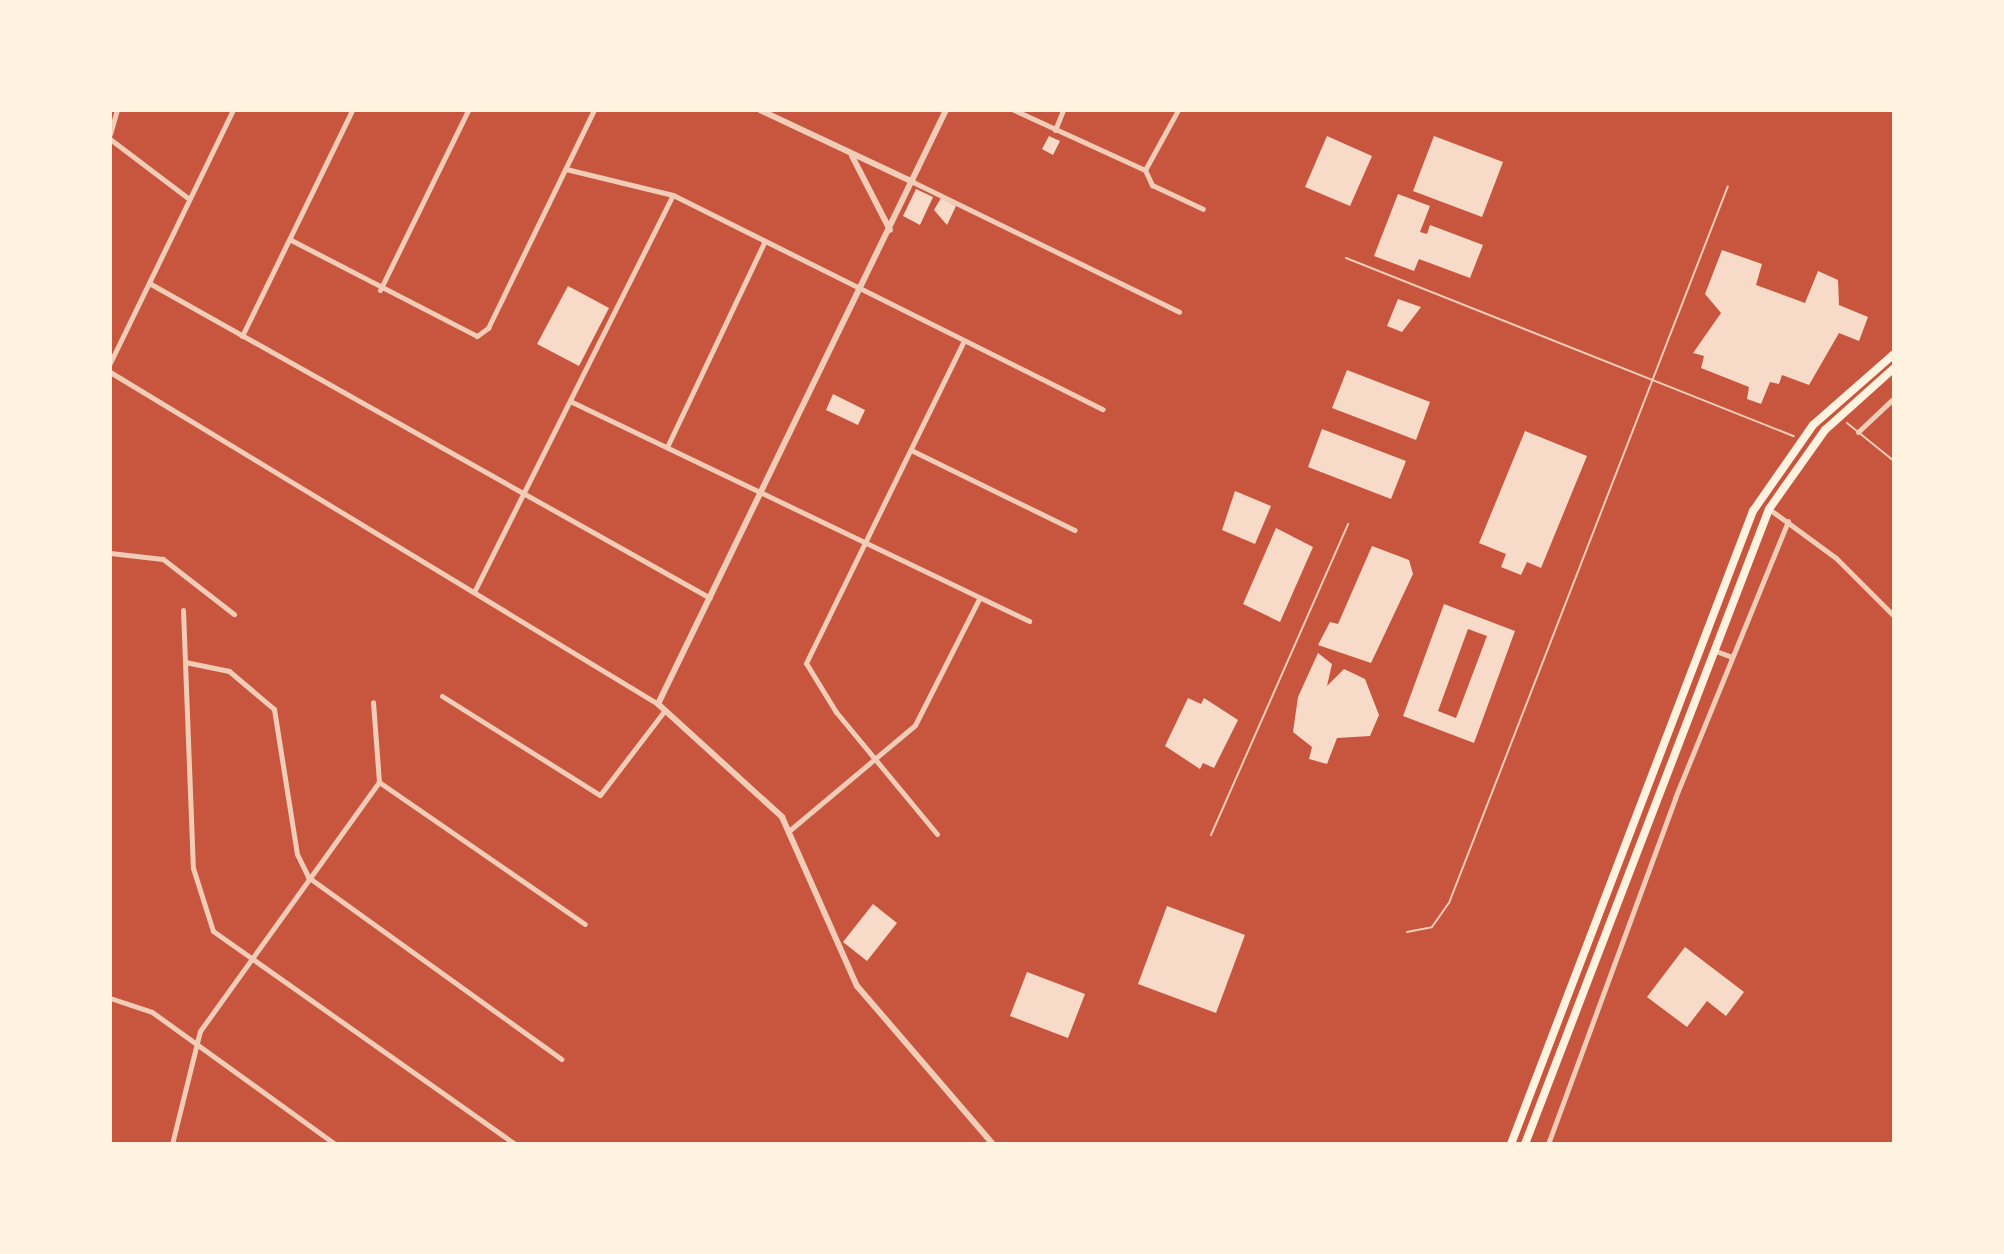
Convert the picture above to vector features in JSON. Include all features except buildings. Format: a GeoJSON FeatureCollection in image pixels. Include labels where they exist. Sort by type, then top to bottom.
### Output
{"type":"FeatureCollection","features":[{"type":"Feature","properties":{"kind":"main road"},"geometry":{"type":"LineString","coordinates":[[1511,1144],[1753,511],[1813,425],[1894,354]]}},
{"type":"Feature","properties":{"kind":"main road"},"geometry":{"type":"LineString","coordinates":[[1525,1144],[1712,650],[1769,509],[1825,430],[1894,368]]}},
{"type":"Feature","properties":{"kind":"street"},"geometry":{"type":"LineString","coordinates":[[117,110],[110,137],[189,199]]}},
{"type":"Feature","properties":{"kind":"street"},"geometry":{"type":"LineString","coordinates":[[110,363],[233,110]]}},
{"type":"Feature","properties":{"kind":"street"},"geometry":{"type":"LineString","coordinates":[[242,336],[352,110]]}},
{"type":"Feature","properties":{"kind":"street"},"geometry":{"type":"LineString","coordinates":[[380,290],[468,110]]}},
{"type":"Feature","properties":{"kind":"street"},"geometry":{"type":"LineString","coordinates":[[291,240],[380,290],[477,336],[488,328],[594,110]]}},
{"type":"Feature","properties":{"kind":"street"},"geometry":{"type":"LineString","coordinates":[[760,110],[1179,312]]}},
{"type":"Feature","properties":{"kind":"street"},"geometry":{"type":"LineString","coordinates":[[658,704],[863,287],[946,110]]}},
{"type":"Feature","properties":{"kind":"street"},"geometry":{"type":"LineString","coordinates":[[1014,110],[1145,170],[1152,185],[1203,209]]}},
{"type":"Feature","properties":{"kind":"street"},"geometry":{"type":"LineString","coordinates":[[1055,130],[1063,110]]}},
{"type":"Feature","properties":{"kind":"street"},"geometry":{"type":"LineString","coordinates":[[1145,170],[1178,110]]}},
{"type":"Feature","properties":{"kind":"street"},"geometry":{"type":"LineString","coordinates":[[850,153],[890,230]]}},
{"type":"Feature","properties":{"kind":"street"},"geometry":{"type":"LineString","coordinates":[[566,169],[673,195],[1103,409]]}},
{"type":"Feature","properties":{"kind":"street"},"geometry":{"type":"LineString","coordinates":[[474,592],[572,402],[673,195]]}},
{"type":"Feature","properties":{"kind":"street"},"geometry":{"type":"LineString","coordinates":[[667,447],[765,241]]}},
{"type":"Feature","properties":{"kind":"street"},"geometry":{"type":"LineString","coordinates":[[149,283],[710,598]]}},
{"type":"Feature","properties":{"kind":"street"},"geometry":{"type":"LineString","coordinates":[[937,834],[875,760],[806,663],[964,341]]}},
{"type":"Feature","properties":{"kind":"street"},"geometry":{"type":"LineString","coordinates":[[110,372],[665,710],[790,830],[857,986],[993,1144]]}},
{"type":"Feature","properties":{"kind":"street"},"geometry":{"type":"LineString","coordinates":[[1858,432],[1894,398]]}},
{"type":"Feature","properties":{"kind":"street"},"geometry":{"type":"LineString","coordinates":[[572,402],[1029,621]]}},
{"type":"Feature","properties":{"kind":"street"},"geometry":{"type":"LineString","coordinates":[[911,450],[1074,530]]}},
{"type":"Feature","properties":{"kind":"street"},"geometry":{"type":"LineString","coordinates":[[1769,509],[1788,521],[1894,616]]}},
{"type":"Feature","properties":{"kind":"street"},"geometry":{"type":"LineString","coordinates":[[1548,1144],[1732,657],[1788,521]]}},
{"type":"Feature","properties":{"kind":"street"},"geometry":{"type":"LineString","coordinates":[[110,553],[163,559],[234,614]]}},
{"type":"Feature","properties":{"kind":"street"},"geometry":{"type":"LineString","coordinates":[[790,830],[875,760],[924,713],[979,599]]}},
{"type":"Feature","properties":{"kind":"street"},"geometry":{"type":"LineString","coordinates":[[183,610],[196,880],[213,931],[515,1144]]}},
{"type":"Feature","properties":{"kind":"street"},"geometry":{"type":"LineString","coordinates":[[1712,650],[1732,657]]}},
{"type":"Feature","properties":{"kind":"street"},"geometry":{"type":"LineString","coordinates":[[185,662],[229,671],[274,709],[297,854],[308,877],[561,1059]]}},
{"type":"Feature","properties":{"kind":"street"},"geometry":{"type":"LineString","coordinates":[[442,696],[600,795],[665,710]]}},
{"type":"Feature","properties":{"kind":"street"},"geometry":{"type":"LineString","coordinates":[[172,1144],[196,1043],[251,958],[379,782],[373,702]]}},
{"type":"Feature","properties":{"kind":"street"},"geometry":{"type":"LineString","coordinates":[[379,782],[585,924]]}},
{"type":"Feature","properties":{"kind":"street"},"geometry":{"type":"LineString","coordinates":[[110,998],[152,1012],[335,1144]]}},
{"type":"Feature","properties":{"kind":"lane"},"geometry":{"type":"LineString","coordinates":[[1407,932],[1432,927],[1449,903],[1561,612],[1656,381],[1728,186]]}},
{"type":"Feature","properties":{"kind":"lane"},"geometry":{"type":"LineString","coordinates":[[1346,258],[1794,436]]}},
{"type":"Feature","properties":{"kind":"lane"},"geometry":{"type":"LineString","coordinates":[[1847,423],[1894,461]]}},
{"type":"Feature","properties":{"kind":"lane"},"geometry":{"type":"LineString","coordinates":[[1211,835],[1348,524]]}}]}
